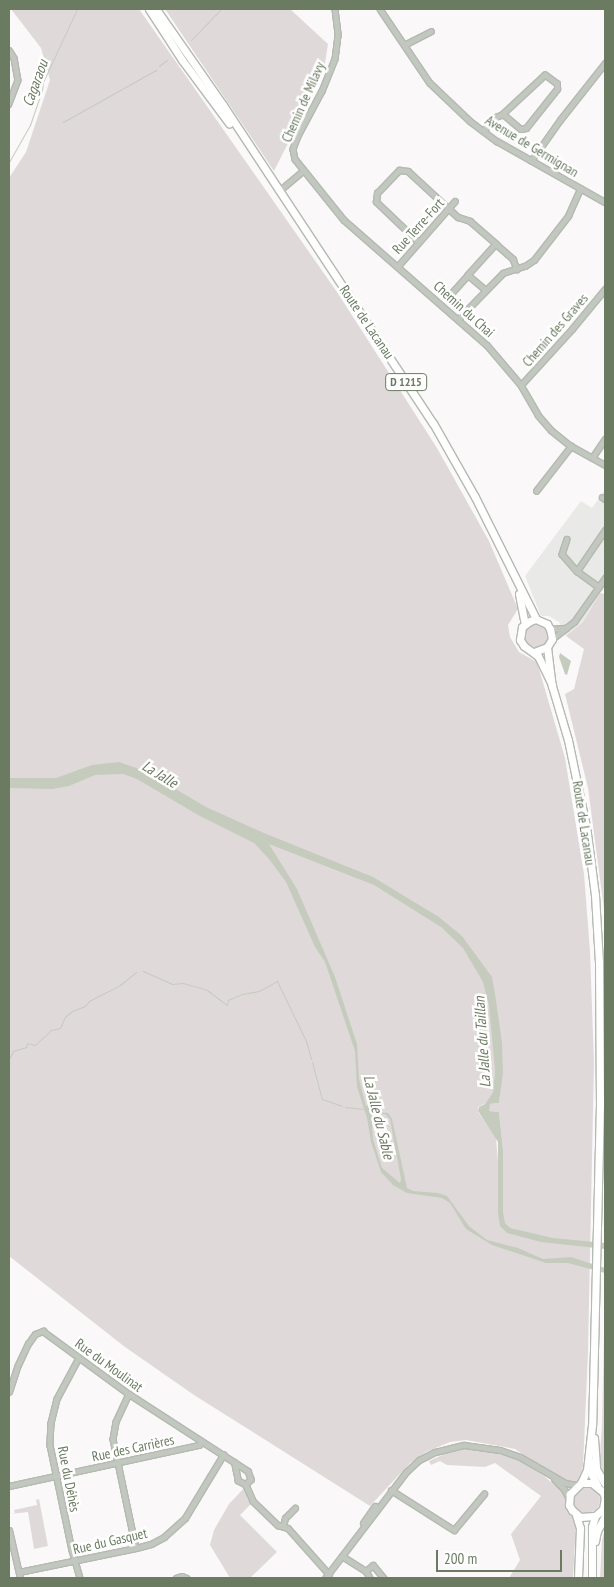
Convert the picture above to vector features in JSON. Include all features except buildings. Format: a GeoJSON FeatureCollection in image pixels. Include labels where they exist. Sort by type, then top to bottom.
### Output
{"type":"FeatureCollection","features":[{"type":"Feature","properties":{"kind":"main road","name":"Route de Lacanau"},"geometry":{"type":"LineString","coordinates":[[149,9],[182,60],[250,148]]}},
{"type":"Feature","properties":{"kind":"main road","name":"Route de Lacanau"},"geometry":{"type":"LineString","coordinates":[[156,9],[223,105],[433,423],[476,497],[516,582]]}},
{"type":"Feature","properties":{"kind":"main road","name":"D 1215"},"geometry":{"type":"LineString","coordinates":[[516,582],[536,620]]}},
{"type":"Feature","properties":{"kind":"main road","name":"D 1215"},"geometry":{"type":"LineString","coordinates":[[516,582],[525,624]]}},
{"type":"Feature","properties":{"kind":"main road"},"geometry":{"type":"LineString","coordinates":[[536,620],[543,621],[550,629],[552,638],[547,647],[552,686],[534,652],[524,646],[520,640],[520,633],[525,624],[536,620]]}},
{"type":"Feature","properties":{"kind":"main road"},"geometry":{"type":"LineString","coordinates":[[534,652],[547,647]]}},
{"type":"Feature","properties":{"kind":"main road","name":"Route de Lacanau"},"geometry":{"type":"LineString","coordinates":[[552,686],[568,740],[580,795],[595,904],[600,1018],[592,1424]]}},
{"type":"Feature","properties":{"kind":"main road"},"geometry":{"type":"LineString","coordinates":[[592,1424],[596,1469],[605,1484]]}},
{"type":"Feature","properties":{"kind":"main road"},"geometry":{"type":"LineString","coordinates":[[578,1578],[580,1528],[569,1499],[587,1470],[592,1424]]}},
{"type":"Feature","properties":{"kind":"main road"},"geometry":{"type":"LineString","coordinates":[[592,1561],[597,1531],[604,1511],[604,1493],[592,1475],[594,1437]]}},
{"type":"Feature","properties":{"kind":"main road"},"geometry":{"type":"LineString","coordinates":[[579,1484],[597,1485]]}},
{"type":"Feature","properties":{"kind":"main road"},"geometry":{"type":"LineString","coordinates":[[576,1515],[585,1518],[595,1516],[604,1511]]}},
{"type":"Feature","properties":{"kind":"main road"},"geometry":{"type":"LineString","coordinates":[[592,1578],[592,1527],[595,1516]]}},
{"type":"Feature","properties":{"kind":"street","name":"Chemin de Milavy"},"geometry":{"type":"LineString","coordinates":[[303,171],[294,159],[292,149],[322,91],[335,59],[338,34],[336,9]]}},
{"type":"Feature","properties":{"kind":"street","name":"Avenue de Germignan"},"geometry":{"type":"LineString","coordinates":[[380,9],[430,83],[483,131],[531,161],[605,202]]}},
{"type":"Feature","properties":{"kind":"street"},"geometry":{"type":"LineString","coordinates":[[404,45],[431,31]]}},
{"type":"Feature","properties":{"kind":"street"},"geometry":{"type":"LineString","coordinates":[[9,50],[14,58],[18,80],[9,104]]}},
{"type":"Feature","properties":{"kind":"street"},"geometry":{"type":"LineString","coordinates":[[531,161],[560,120],[605,63]]}},
{"type":"Feature","properties":{"kind":"street"},"geometry":{"type":"LineString","coordinates":[[483,131],[496,117],[502,114],[545,75],[557,84],[556,89],[526,128],[521,129],[502,114]]}},
{"type":"Feature","properties":{"kind":"street"},"geometry":{"type":"LineString","coordinates":[[418,242],[376,202],[377,193],[399,170],[408,171],[458,217],[470,221],[513,259],[517,269]]}},
{"type":"Feature","properties":{"kind":"street"},"geometry":{"type":"LineString","coordinates":[[279,192],[303,171]]}},
{"type":"Feature","properties":{"kind":"street","name":"Chemin du Chai"},"geometry":{"type":"LineString","coordinates":[[303,171],[344,220],[487,345],[520,385],[538,415],[551,430],[571,446],[605,465]]}},
{"type":"Feature","properties":{"kind":"street"},"geometry":{"type":"LineString","coordinates":[[458,319],[503,273],[517,269],[534,260],[568,216],[580,189]]}},
{"type":"Feature","properties":{"kind":"street","name":"Rue Terre-Fort"},"geometry":{"type":"LineString","coordinates":[[398,266],[455,201]]}},
{"type":"Feature","properties":{"kind":"street"},"geometry":{"type":"LineString","coordinates":[[448,297],[496,244]]}},
{"type":"Feature","properties":{"kind":"street"},"geometry":{"type":"LineString","coordinates":[[468,274],[486,290]]}},
{"type":"Feature","properties":{"kind":"street","name":"Chemin des Graves"},"geometry":{"type":"LineString","coordinates":[[520,385],[572,329],[605,289]]}},
{"type":"Feature","properties":{"kind":"street"},"geometry":{"type":"LineString","coordinates":[[592,458],[605,439]]}},
{"type":"Feature","properties":{"kind":"street"},"geometry":{"type":"LineString","coordinates":[[536,490],[571,446]]}},
{"type":"Feature","properties":{"kind":"street"},"geometry":{"type":"LineString","coordinates":[[577,571],[605,530]]}},
{"type":"Feature","properties":{"kind":"street"},"geometry":{"type":"LineString","coordinates":[[567,539],[562,554],[577,571],[599,588]]}},
{"type":"Feature","properties":{"kind":"street"},"geometry":{"type":"LineString","coordinates":[[552,638],[574,622],[605,578]]}},
{"type":"Feature","properties":{"kind":"street"},"geometry":{"type":"LineString","coordinates":[[550,629],[566,628]]}},
{"type":"Feature","properties":{"kind":"street","name":"Rue du Moulinat"},"geometry":{"type":"LineString","coordinates":[[9,1392],[18,1365],[35,1334],[43,1331],[129,1394],[250,1473],[251,1479],[246,1485]]}},
{"type":"Feature","properties":{"kind":"street","name":"Rue du Déhès"},"geometry":{"type":"LineString","coordinates":[[79,1358],[64,1383],[53,1412],[50,1445],[74,1561],[80,1578]]}},
{"type":"Feature","properties":{"kind":"street"},"geometry":{"type":"LineString","coordinates":[[129,1394],[116,1422],[114,1439],[117,1463],[136,1548]]}},
{"type":"Feature","properties":{"kind":"street","name":"Rue des Carrières"},"geometry":{"type":"LineString","coordinates":[[9,1486],[199,1445],[201,1442]]}},
{"type":"Feature","properties":{"kind":"street"},"geometry":{"type":"LineString","coordinates":[[234,1462],[238,1482],[246,1485],[253,1501],[278,1525],[288,1528],[327,1576],[406,1472],[419,1460],[435,1452],[464,1445],[513,1454],[551,1477],[569,1485],[579,1484]]}},
{"type":"Feature","properties":{"kind":"street","name":"Rue du Gasquet"},"geometry":{"type":"LineString","coordinates":[[19,1572],[151,1544],[175,1529],[185,1518],[223,1456]]}},
{"type":"Feature","properties":{"kind":"street"},"geometry":{"type":"LineString","coordinates":[[551,1477],[564,1489],[569,1499]]}},
{"type":"Feature","properties":{"kind":"street"},"geometry":{"type":"LineString","coordinates":[[391,1490],[454,1530],[484,1494]]}},
{"type":"Feature","properties":{"kind":"street"},"geometry":{"type":"LineString","coordinates":[[283,1526],[285,1518],[295,1508]]}},
{"type":"Feature","properties":{"kind":"street"},"geometry":{"type":"LineString","coordinates":[[9,1530],[20,1578]]}},
{"type":"Feature","properties":{"kind":"street"},"geometry":{"type":"LineString","coordinates":[[342,1556],[366,1572],[370,1578]]}},
{"type":"Feature","properties":{"kind":"street"},"geometry":{"type":"LineString","coordinates":[[366,1572],[373,1565],[384,1578]]}},
{"type":"Feature","properties":{"kind":"street"},"geometry":{"type":"LineString","coordinates":[[176,1578],[182,1576],[187,1578]]}},
{"type":"Feature","properties":{"kind":"shaded area"},"geometry":{"type":"Polygon","coordinates":[[[11,9],[139,9],[337,292],[437,448],[489,541],[518,609],[508,625],[510,637],[519,652],[537,662],[565,758],[584,874],[590,951],[594,1062],[588,1352],[583,1467],[580,1479],[574,1483],[552,1474],[515,1449],[466,1440],[450,1442],[426,1452],[410,1463],[370,1506],[194,1395],[125,1347],[9,1256],[9,178],[26,152],[50,80],[41,48],[11,9]],[[495,1071],[493,1092],[486,1103],[478,1107],[478,1112],[496,1138],[498,1162],[502,1164],[503,1149],[499,1112],[489,1111],[489,1104],[499,1103],[502,1077],[495,1071]]]}},
{"type":"Feature","properties":{"kind":"shaded area"},"geometry":{"type":"Polygon","coordinates":[[[165,9],[290,9],[328,44],[325,63],[312,96],[274,171],[165,9]]]}},
{"type":"Feature","properties":{"kind":"shaded area"},"geometry":{"type":"Polygon","coordinates":[[[605,490],[605,585],[583,622],[566,636],[559,622],[549,616],[541,616],[525,576],[581,501],[592,508],[605,490]]]}},
{"type":"Feature","properties":{"kind":"shaded area"},"geometry":{"type":"Polygon","coordinates":[[[600,593],[605,594],[605,917],[588,788],[565,694],[574,689],[584,649],[566,636],[583,622],[600,593]]]}},
{"type":"Feature","properties":{"kind":"shaded area"},"geometry":{"type":"Polygon","coordinates":[[[536,623],[541,624],[547,630],[547,640],[541,646],[536,647],[531,646],[525,640],[524,635],[525,630],[531,624],[536,623]]]}},
{"type":"Feature","properties":{"kind":"shaded area"},"geometry":{"type":"Polygon","coordinates":[[[560,653],[571,661],[567,675],[559,657],[560,653]]]}},
{"type":"Feature","properties":{"kind":"shaded area"},"geometry":{"type":"Polygon","coordinates":[[[119,762],[145,771],[206,807],[264,833],[373,877],[439,917],[462,936],[492,977],[496,1000],[502,1043],[503,1073],[499,1103],[490,1104],[489,1111],[499,1112],[503,1149],[503,1212],[505,1223],[510,1228],[553,1238],[605,1243],[605,1249],[541,1242],[507,1233],[500,1226],[498,1214],[498,1142],[478,1111],[479,1107],[485,1104],[493,1092],[495,1070],[489,1005],[483,982],[463,948],[441,927],[374,885],[269,844],[297,889],[335,977],[357,1044],[359,1079],[366,1106],[375,1105],[379,1112],[388,1113],[392,1119],[407,1188],[413,1191],[438,1193],[447,1196],[469,1226],[487,1240],[518,1248],[543,1259],[571,1257],[605,1268],[605,1273],[568,1263],[546,1263],[492,1245],[466,1229],[450,1203],[442,1198],[407,1193],[393,1185],[381,1172],[371,1142],[367,1118],[357,1087],[355,1051],[325,962],[315,947],[286,882],[254,843],[198,815],[137,779],[123,774],[95,775],[69,786],[52,789],[9,788],[9,778],[56,778],[92,765],[119,762]],[[375,1114],[372,1124],[373,1139],[382,1168],[400,1183],[401,1179],[390,1119],[385,1114],[375,1114]]]}},
{"type":"Feature","properties":{"kind":"shaded area"},"geometry":{"type":"Polygon","coordinates":[[[605,1289],[605,1481],[599,1467],[602,1426],[605,1289]]]}},
{"type":"Feature","properties":{"kind":"shaded area"},"geometry":{"type":"Polygon","coordinates":[[[464,1449],[513,1457],[544,1476],[564,1493],[567,1509],[575,1520],[576,1525],[573,1578],[509,1578],[520,1560],[511,1534],[541,1496],[495,1463],[485,1467],[447,1465],[440,1461],[431,1465],[429,1461],[451,1451],[464,1449]]]}},
{"type":"Feature","properties":{"kind":"shaded area"},"geometry":{"type":"Polygon","coordinates":[[[245,1487],[252,1503],[240,1515],[277,1552],[250,1578],[230,1578],[210,1545],[214,1530],[229,1504],[245,1487]]]}},
{"type":"Feature","properties":{"kind":"shaded area"},"geometry":{"type":"Polygon","coordinates":[[[587,1487],[596,1491],[600,1500],[596,1509],[587,1513],[578,1509],[574,1500],[578,1491],[587,1487]]]}},
{"type":"Feature","properties":{"kind":"shaded area"},"geometry":{"type":"Polygon","coordinates":[[[39,1499],[48,1546],[34,1549],[28,1512],[10,1514],[15,1513],[14,1510],[37,1505],[36,1500],[39,1499]]]}},
{"type":"Feature","properties":{"kind":"shaded area"},"geometry":{"type":"Polygon","coordinates":[[[605,1527],[605,1578],[600,1578],[602,1540],[605,1527]]]}},
{"type":"Feature","properties":{"kind":"waterway","name":"Cagaraou"},"geometry":{"type":"LineString","coordinates":[[9,162],[30,125],[42,91],[43,82],[77,9]]}},
{"type":"Feature","properties":{"kind":"waterway"},"geometry":{"type":"LineString","coordinates":[[191,40],[221,9]]}},
{"type":"Feature","properties":{"kind":"waterway"},"geometry":{"type":"LineString","coordinates":[[159,66],[167,60]]}},
{"type":"Feature","properties":{"kind":"waterway"},"geometry":{"type":"LineString","coordinates":[[63,122],[156,70]]}},
{"type":"Feature","properties":{"kind":"waterway"},"geometry":{"type":"LineString","coordinates":[[143,971],[172,984],[183,983],[207,990],[227,1005],[228,1000],[242,994],[259,991],[277,981],[306,1041],[311,1059]]}},
{"type":"Feature","properties":{"kind":"waterway"},"geometry":{"type":"LineString","coordinates":[[9,1059],[13,1051],[26,1047],[27,1043],[35,1045],[51,1030],[60,1028],[65,1017],[72,1011],[85,1006],[89,1001],[120,985],[136,972]]}},
{"type":"Feature","properties":{"kind":"waterway"},"geometry":{"type":"LineString","coordinates":[[312,1062],[322,1099],[342,1106]]}},
{"type":"Feature","properties":{"kind":"waterway","name":"La Jalle du Sable"},"geometry":{"type":"LineString","coordinates":[[345,1107],[364,1109]]}},
{"type":"Feature","properties":{"kind":"water label","name":"La Jalle"},"geometry":{"type":"Point","coordinates":[160,774]}},
{"type":"Feature","properties":{"kind":"water label","name":"La Jalle du Taillan"},"geometry":{"type":"Point","coordinates":[482,1042]}}]}
